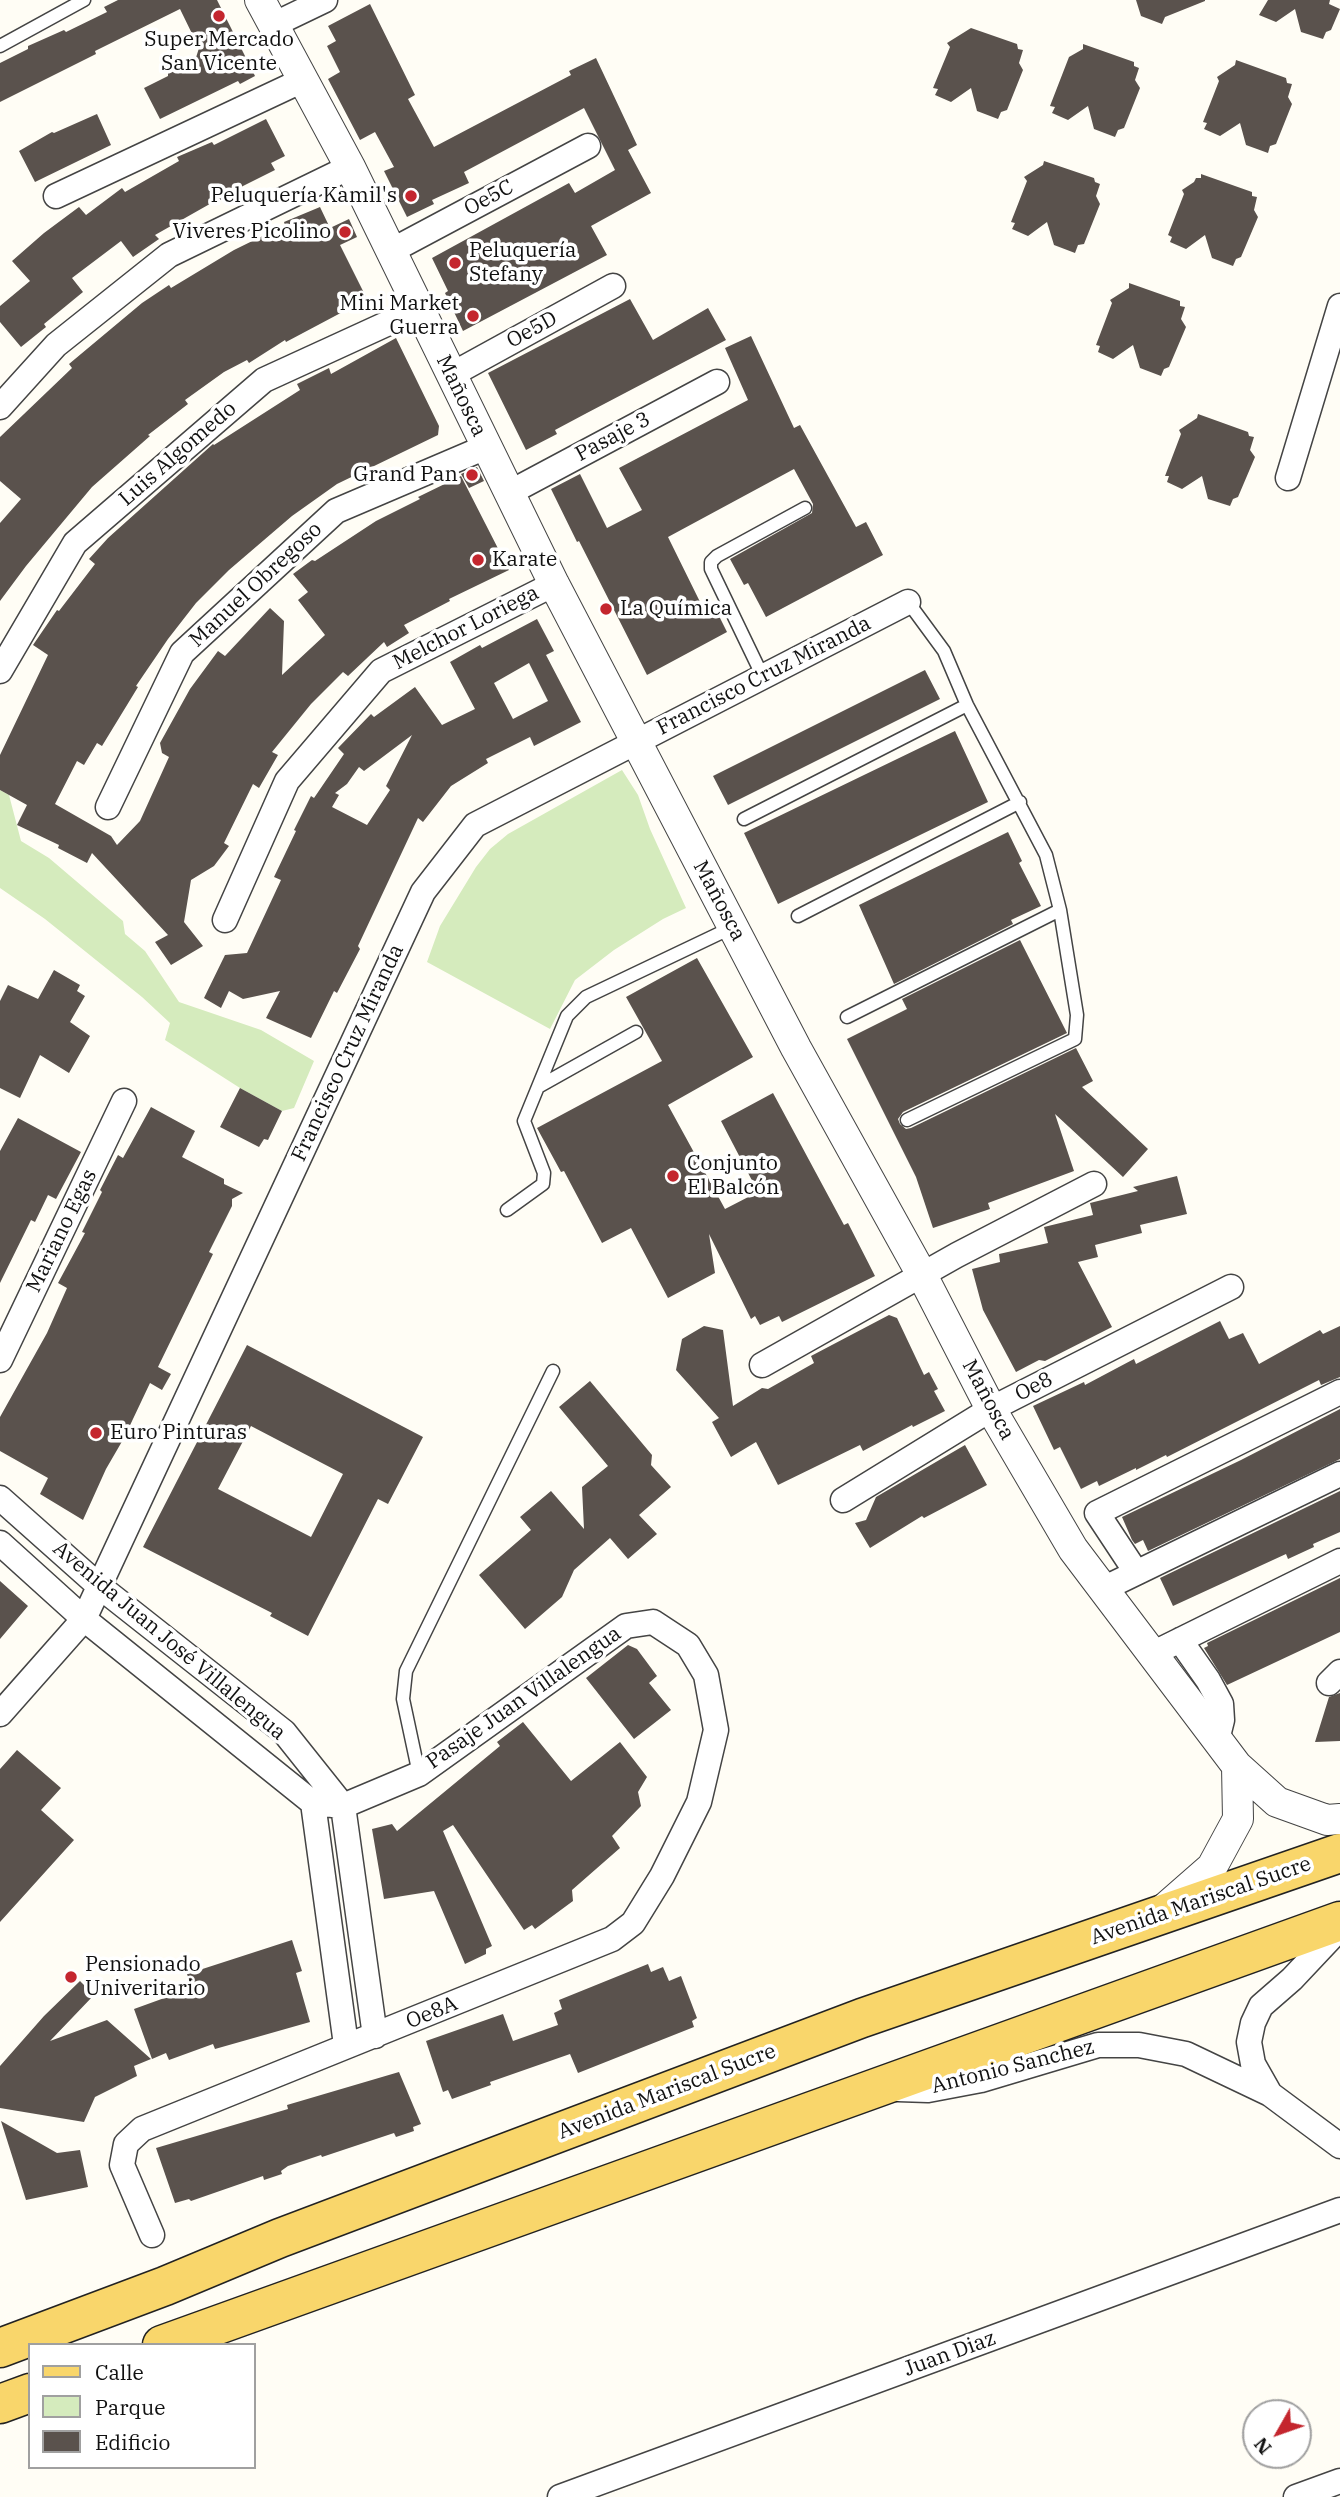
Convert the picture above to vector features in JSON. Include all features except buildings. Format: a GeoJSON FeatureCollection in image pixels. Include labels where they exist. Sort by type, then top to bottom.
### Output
{"type":"FeatureCollection","features":[{"type":"Feature","properties":{"kind":"main road","name":"Avenida Mariscal Sucre"},"geometry":{"type":"LineString","coordinates":[[0,2348],[166,2286],[280,2238],[862,2018],[1340,1853]]}},
{"type":"Feature","properties":{"kind":"main road"},"geometry":{"type":"LineString","coordinates":[[168,2343],[1340,1921]]}},
{"type":"Feature","properties":{"kind":"main road"},"geometry":{"type":"LineString","coordinates":[[0,2404],[28,2394]]}},
{"type":"Feature","properties":{"kind":"street"},"geometry":{"type":"LineString","coordinates":[[267,13],[325,0]]}},
{"type":"Feature","properties":{"kind":"street","name":"Mañosca"},"geometry":{"type":"LineString","coordinates":[[267,13],[349,167],[554,583],[796,1048],[922,1275],[991,1409],[1073,1549],[1237,1766],[1277,1802],[1327,1820],[1340,1819]]}},
{"type":"Feature","properties":{"kind":"street"},"geometry":{"type":"LineString","coordinates":[[57,196],[303,80]]}},
{"type":"Feature","properties":{"kind":"street","name":"Oe5C"},"geometry":{"type":"LineString","coordinates":[[391,251],[588,146]]}},
{"type":"Feature","properties":{"kind":"street"},"geometry":{"type":"LineString","coordinates":[[0,407],[56,345],[169,255],[349,167]]}},
{"type":"Feature","properties":{"kind":"street","name":"Oe5D"},"geometry":{"type":"LineString","coordinates":[[451,375],[613,286]]}},
{"type":"Feature","properties":{"kind":"street"},"geometry":{"type":"LineString","coordinates":[[1288,478],[1340,306]]}},
{"type":"Feature","properties":{"kind":"street","name":"Luis Algomedo"},"geometry":{"type":"LineString","coordinates":[[0,671],[75,543],[127,498],[264,380],[419,309]]}},
{"type":"Feature","properties":{"kind":"street","name":"Pasaje 3"},"geometry":{"type":"LineString","coordinates":[[509,493],[717,382]]}},
{"type":"Feature","properties":{"kind":"street","name":"Manuel Obregoso"},"geometry":{"type":"LineString","coordinates":[[108,807],[182,653],[336,511],[486,447]]}},
{"type":"Feature","properties":{"kind":"street","name":"Melchor Loriega"},"geometry":{"type":"LineString","coordinates":[[225,920],[287,781],[381,671],[554,583]]}},
{"type":"Feature","properties":{"kind":"street","name":"Francisco Cruz Miranda"},"geometry":{"type":"LineString","coordinates":[[0,1714],[85,1619],[423,892],[475,825],[908,602]]}},
{"type":"Feature","properties":{"kind":"street","name":"Mariano Egas"},"geometry":{"type":"LineString","coordinates":[[0,1360],[124,1101]]}},
{"type":"Feature","properties":{"kind":"street"},"geometry":{"type":"LineString","coordinates":[[762,1365],[922,1275],[1094,1184]]}},
{"type":"Feature","properties":{"kind":"street","name":"Oe8"},"geometry":{"type":"LineString","coordinates":[[843,1500],[991,1409],[1231,1287]]}},
{"type":"Feature","properties":{"kind":"street"},"geometry":{"type":"LineString","coordinates":[[1136,1572],[1097,1513],[1340,1392]]}},
{"type":"Feature","properties":{"kind":"street"},"geometry":{"type":"LineString","coordinates":[[1102,1588],[1340,1474]]}},
{"type":"Feature","properties":{"kind":"street","name":"Avenida Juan José Villalengua"},"geometry":{"type":"LineString","coordinates":[[0,1498],[99,1586],[284,1732],[343,1806]]}},
{"type":"Feature","properties":{"kind":"street","name":"Avenida Juan José Villalengua"},"geometry":{"type":"LineString","coordinates":[[0,1543],[85,1619],[313,1803]]}},
{"type":"Feature","properties":{"kind":"street"},"geometry":{"type":"LineString","coordinates":[[1152,1654],[1340,1561]]}},
{"type":"Feature","properties":{"kind":"street","name":"Pasaje Juan Villalengua"},"geometry":{"type":"LineString","coordinates":[[313,1803],[343,1806],[419,1774],[626,1626],[653,1622],[688,1646],[706,1675],[716,1730]]}},
{"type":"Feature","properties":{"kind":"street"},"geometry":{"type":"LineString","coordinates":[[1180,1640],[1221,1704],[1222,1720],[1217,1740]]}},
{"type":"Feature","properties":{"kind":"street","name":"Oe8A"},"geometry":{"type":"LineString","coordinates":[[152,2235],[122,2165],[126,2144],[142,2129],[612,1939],[633,1923],[662,1876],[699,1802],[716,1730]]}},
{"type":"Feature","properties":{"kind":"street"},"geometry":{"type":"LineString","coordinates":[[1153,1918],[1212,1867],[1238,1819],[1237,1766]]}},
{"type":"Feature","properties":{"kind":"street"},"geometry":{"type":"LineString","coordinates":[[313,1803],[346,2045]]}},
{"type":"Feature","properties":{"kind":"street"},"geometry":{"type":"LineString","coordinates":[[343,1806],[375,2036]]}},
{"type":"Feature","properties":{"kind":"street","name":"Antonio Sanchez"},"geometry":{"type":"LineString","coordinates":[[1270,2094],[1253,2064],[1249,2042],[1253,2024],[1261,2006],[1292,1979],[1340,1928]]}},
{"type":"Feature","properties":{"kind":"street","name":"Antonio Sanchez"},"geometry":{"type":"LineString","coordinates":[[873,2089],[928,2090],[981,2080],[1098,2045],[1139,2045],[1186,2054],[1270,2094],[1340,2146]]}},
{"type":"Feature","properties":{"kind":"street","name":"Juan Diaz"},"geometry":{"type":"LineString","coordinates":[[560,2497],[1340,2210]]}},
{"type":"Feature","properties":{"kind":"street"},"geometry":{"type":"LineString","coordinates":[[0,2427],[28,2402]]}},
{"type":"Feature","properties":{"kind":"street"},"geometry":{"type":"LineString","coordinates":[[1296,2497],[1340,2481]]}},
{"type":"Feature","properties":{"kind":"lane"},"geometry":{"type":"LineString","coordinates":[[0,46],[84,0]]}},
{"type":"Feature","properties":{"kind":"lane"},"geometry":{"type":"LineString","coordinates":[[763,677],[711,569],[711,562],[717,556],[805,508]]}},
{"type":"Feature","properties":{"kind":"lane"},"geometry":{"type":"LineString","coordinates":[[907,1120],[1075,1039],[1077,1015],[1060,910],[1046,855],[967,705],[944,651],[908,602]]}},
{"type":"Feature","properties":{"kind":"lane"},"geometry":{"type":"LineString","coordinates":[[744,819],[967,705]]}},
{"type":"Feature","properties":{"kind":"lane"},"geometry":{"type":"LineString","coordinates":[[798,916],[1020,802]]}},
{"type":"Feature","properties":{"kind":"lane"},"geometry":{"type":"LineString","coordinates":[[847,1017],[1060,910]]}},
{"type":"Feature","properties":{"kind":"lane"},"geometry":{"type":"LineString","coordinates":[[507,1210],[543,1184],[544,1173],[524,1121],[567,1016],[586,996],[733,927]]}},
{"type":"Feature","properties":{"kind":"lane"},"geometry":{"type":"LineString","coordinates":[[538,1087],[636,1032]]}},
{"type":"Feature","properties":{"kind":"lane"},"geometry":{"type":"LineString","coordinates":[[419,1774],[403,1699],[406,1671],[553,1371]]}},
{"type":"Feature","properties":{"kind":"green space"},"geometry":{"type":"Polygon","coordinates":[[[622,770],[638,795],[650,829],[686,908],[614,950],[575,980],[550,1029],[427,962],[440,926],[490,849],[508,834],[622,770]]]}},
{"type":"Feature","properties":{"kind":"green space"},"geometry":{"type":"Polygon","coordinates":[[[0,790],[9,795],[21,841],[49,858],[123,921],[125,934],[145,951],[179,1002],[261,1030],[314,1061],[294,1108],[282,1111],[240,1088],[165,1040],[170,1023],[142,997],[45,919],[0,888],[0,790]]]}},
{"type":"Feature","properties":{"kind":"place","name":"Super Mercado San Vicente"},"geometry":{"type":"Point","coordinates":[219,16]}},
{"type":"Feature","properties":{"kind":"place","name":"Peluquería Kamil's"},"geometry":{"type":"Point","coordinates":[411,196]}},
{"type":"Feature","properties":{"kind":"place","name":"Viveres Picolino"},"geometry":{"type":"Point","coordinates":[345,232]}},
{"type":"Feature","properties":{"kind":"place","name":"Peluquería Stefany"},"geometry":{"type":"Point","coordinates":[455,263]}},
{"type":"Feature","properties":{"kind":"place","name":"Mini Market Guerra"},"geometry":{"type":"Point","coordinates":[473,316]}},
{"type":"Feature","properties":{"kind":"place","name":"Grand Pan"},"geometry":{"type":"Point","coordinates":[472,475]}},
{"type":"Feature","properties":{"kind":"place","name":"Karate"},"geometry":{"type":"Point","coordinates":[478,560]}},
{"type":"Feature","properties":{"kind":"place","name":"La Química"},"geometry":{"type":"Point","coordinates":[606,609]}},
{"type":"Feature","properties":{"kind":"place","name":"Conjunto El Balcón"},"geometry":{"type":"Point","coordinates":[673,1176]}},
{"type":"Feature","properties":{"kind":"place","name":"Euro Pinturas"},"geometry":{"type":"Point","coordinates":[96,1433]}},
{"type":"Feature","properties":{"kind":"place","name":"Pensionado Univeritario"},"geometry":{"type":"Point","coordinates":[71,1977]}}]}
